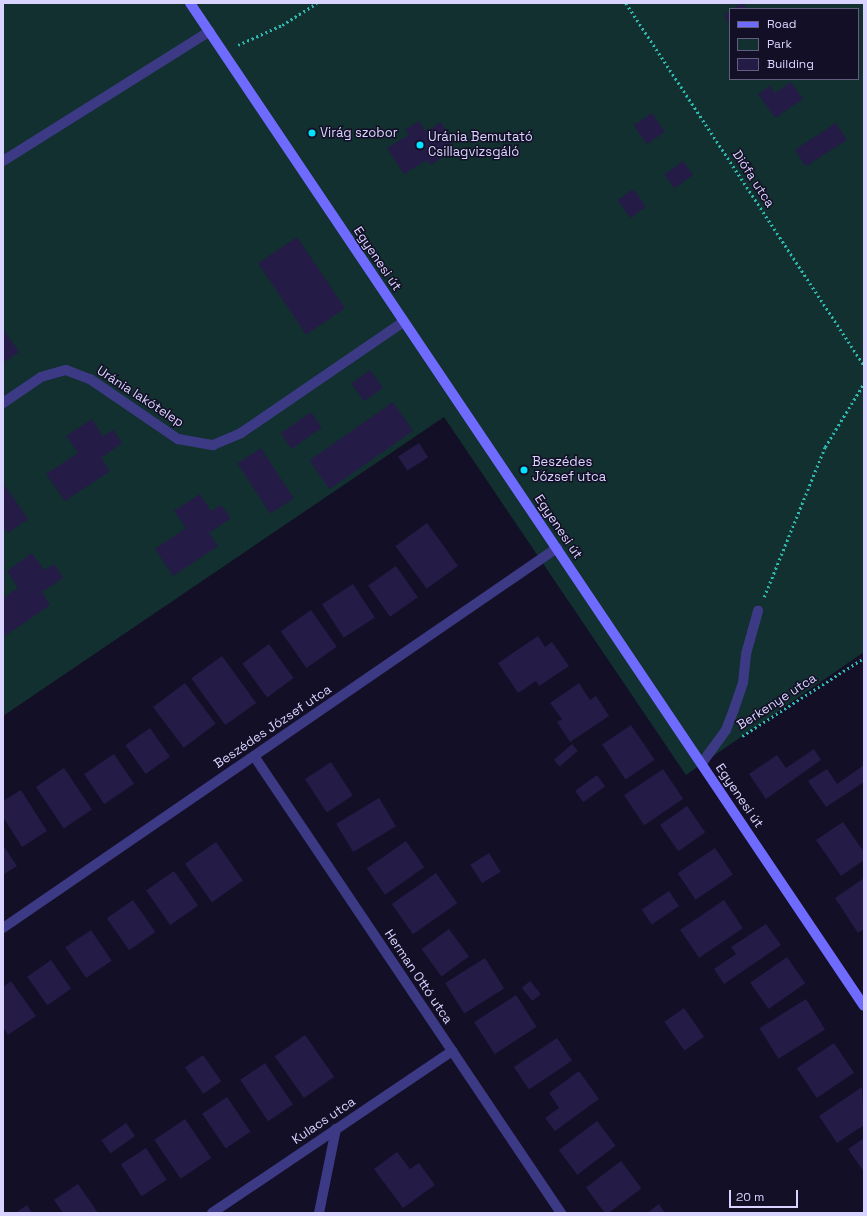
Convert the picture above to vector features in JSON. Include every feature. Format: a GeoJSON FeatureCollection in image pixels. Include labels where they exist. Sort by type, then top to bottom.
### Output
{"type":"FeatureCollection","features":[{"type":"Feature","properties":{"kind":"street","name":"Egyenesi út"},"geometry":{"type":"LineString","coordinates":[[190,3],[864,1006]]}},
{"type":"Feature","properties":{"kind":"street"},"geometry":{"type":"LineString","coordinates":[[3,161],[210,31]]}},
{"type":"Feature","properties":{"kind":"street","name":"Uránia lakótelep"},"geometry":{"type":"LineString","coordinates":[[3,403],[41,377],[66,370],[90,378],[178,439],[213,445],[241,433],[403,322]]}},
{"type":"Feature","properties":{"kind":"street","name":"Beszédes József utca"},"geometry":{"type":"LineString","coordinates":[[3,928],[557,548]]}},
{"type":"Feature","properties":{"kind":"street"},"geometry":{"type":"LineString","coordinates":[[702,763],[726,730],[734,709],[743,683],[746,654],[758,611]]}},
{"type":"Feature","properties":{"kind":"street","name":"Herman Ottó utca"},"geometry":{"type":"LineString","coordinates":[[254,756],[560,1213]]}},
{"type":"Feature","properties":{"kind":"street","name":"Kulacs utca"},"geometry":{"type":"LineString","coordinates":[[212,1213],[452,1051]]}},
{"type":"Feature","properties":{"kind":"street"},"geometry":{"type":"LineString","coordinates":[[319,1213],[336,1129]]}},
{"type":"Feature","properties":{"kind":"path"},"geometry":{"type":"LineString","coordinates":[[223,51],[282,25],[317,3]]}},
{"type":"Feature","properties":{"kind":"path","name":"Diófa utca"},"geometry":{"type":"LineString","coordinates":[[626,3],[864,365]]}},
{"type":"Feature","properties":{"kind":"path"},"geometry":{"type":"LineString","coordinates":[[758,611],[825,447],[864,383]]}},
{"type":"Feature","properties":{"kind":"path","name":"Berkenye utca"},"geometry":{"type":"LineString","coordinates":[[740,738],[864,658]]}},
{"type":"Feature","properties":{"kind":"green space"},"geometry":{"type":"Polygon","coordinates":[[[3,3],[864,3],[864,652],[686,775],[444,417],[3,716],[3,3]]]}},
{"type":"Feature","properties":{"kind":"building"},"geometry":{"type":"Polygon","coordinates":[[[743,3],[746,8],[734,8],[743,3]]]}},
{"type":"Feature","properties":{"kind":"building"},"geometry":{"type":"Polygon","coordinates":[[[729,12],[729,23],[724,15],[729,12]]]}},
{"type":"Feature","properties":{"kind":"building"},"geometry":{"type":"Polygon","coordinates":[[[791,82],[803,99],[775,118],[758,94],[770,86],[775,93],[791,82]]]}},
{"type":"Feature","properties":{"kind":"building"},"geometry":{"type":"Polygon","coordinates":[[[652,113],[665,132],[647,144],[634,125],[652,113]]]}},
{"type":"Feature","properties":{"kind":"building","name":"Uránia Bemutató Csillagvizsgáló"},"geometry":{"type":"Polygon","coordinates":[[[419,121],[426,132],[441,122],[453,142],[440,150],[444,156],[431,165],[427,160],[404,174],[387,148],[409,135],[405,130],[419,121]]]}},
{"type":"Feature","properties":{"kind":"building"},"geometry":{"type":"Polygon","coordinates":[[[836,123],[847,140],[806,166],[795,150],[836,123]]]}},
{"type":"Feature","properties":{"kind":"building"},"geometry":{"type":"Polygon","coordinates":[[[683,161],[693,175],[674,188],[664,175],[683,161]]]}},
{"type":"Feature","properties":{"kind":"building"},"geometry":{"type":"Polygon","coordinates":[[[633,189],[646,207],[631,218],[618,200],[633,189]]]}},
{"type":"Feature","properties":{"kind":"building"},"geometry":{"type":"Polygon","coordinates":[[[297,237],[345,308],[306,335],[258,263],[297,237]]]}},
{"type":"Feature","properties":{"kind":"building"},"geometry":{"type":"Polygon","coordinates":[[[3,329],[19,352],[3,363],[3,329]]]}},
{"type":"Feature","properties":{"kind":"building"},"geometry":{"type":"Polygon","coordinates":[[[370,370],[383,388],[364,401],[351,384],[370,370]]]}},
{"type":"Feature","properties":{"kind":"building"},"geometry":{"type":"Polygon","coordinates":[[[393,402],[413,431],[330,489],[309,461],[393,402]]]}},
{"type":"Feature","properties":{"kind":"building"},"geometry":{"type":"Polygon","coordinates":[[[311,412],[322,428],[292,449],[281,433],[311,412]]]}},
{"type":"Feature","properties":{"kind":"building"},"geometry":{"type":"Polygon","coordinates":[[[92,419],[103,436],[113,430],[122,443],[101,458],[110,471],[65,501],[46,474],[78,453],[66,436],[92,419]]]}},
{"type":"Feature","properties":{"kind":"building"},"geometry":{"type":"Polygon","coordinates":[[[419,443],[428,457],[407,471],[398,457],[419,443]]]}},
{"type":"Feature","properties":{"kind":"building"},"geometry":{"type":"Polygon","coordinates":[[[261,448],[294,498],[270,514],[238,463],[261,448]]]}},
{"type":"Feature","properties":{"kind":"building"},"geometry":{"type":"Polygon","coordinates":[[[3,483],[28,519],[8,533],[3,526],[3,483]]]}},
{"type":"Feature","properties":{"kind":"building"},"geometry":{"type":"Polygon","coordinates":[[[200,494],[211,511],[221,505],[231,518],[209,533],[218,546],[173,576],[155,549],[186,528],[174,511],[200,494]]]}},
{"type":"Feature","properties":{"kind":"building"},"geometry":{"type":"Polygon","coordinates":[[[427,523],[458,566],[427,589],[395,546],[427,523]]]}},
{"type":"Feature","properties":{"kind":"building"},"geometry":{"type":"Polygon","coordinates":[[[32,553],[44,570],[54,564],[63,578],[42,592],[50,605],[5,636],[3,632],[3,598],[18,588],[7,571],[32,553]]]}},
{"type":"Feature","properties":{"kind":"building"},"geometry":{"type":"Polygon","coordinates":[[[396,566],[418,597],[390,617],[368,586],[396,566]]]}},
{"type":"Feature","properties":{"kind":"building"},"geometry":{"type":"Polygon","coordinates":[[[353,584],[375,618],[344,638],[322,604],[353,584]]]}},
{"type":"Feature","properties":{"kind":"building"},"geometry":{"type":"Polygon","coordinates":[[[311,610],[337,647],[307,668],[281,631],[311,610]]]}},
{"type":"Feature","properties":{"kind":"building"},"geometry":{"type":"Polygon","coordinates":[[[538,636],[545,647],[552,642],[569,666],[539,686],[536,681],[518,693],[498,663],[538,636]]]}},
{"type":"Feature","properties":{"kind":"building"},"geometry":{"type":"Polygon","coordinates":[[[269,644],[294,678],[267,697],[242,663],[269,644]]]}},
{"type":"Feature","properties":{"kind":"building"},"geometry":{"type":"Polygon","coordinates":[[[222,656],[256,703],[225,725],[191,678],[222,656]]]}},
{"type":"Feature","properties":{"kind":"building"},"geometry":{"type":"Polygon","coordinates":[[[185,683],[216,724],[184,748],[153,707],[185,683]]]}},
{"type":"Feature","properties":{"kind":"building"},"geometry":{"type":"Polygon","coordinates":[[[579,683],[590,700],[596,696],[609,716],[570,742],[557,722],[562,719],[550,703],[579,683]]]}},
{"type":"Feature","properties":{"kind":"building"},"geometry":{"type":"Polygon","coordinates":[[[631,725],[654,760],[625,779],[602,745],[631,725]]]}},
{"type":"Feature","properties":{"kind":"building"},"geometry":{"type":"Polygon","coordinates":[[[150,728],[170,757],[146,774],[125,745],[150,728]]]}},
{"type":"Feature","properties":{"kind":"building"},"geometry":{"type":"Polygon","coordinates":[[[572,744],[578,751],[560,767],[554,760],[572,744]]]}},
{"type":"Feature","properties":{"kind":"building"},"geometry":{"type":"Polygon","coordinates":[[[814,749],[821,760],[766,799],[749,774],[777,755],[786,768],[814,749]]]}},
{"type":"Feature","properties":{"kind":"building"},"geometry":{"type":"Polygon","coordinates":[[[114,754],[134,784],[104,804],[84,774],[114,754]]]}},
{"type":"Feature","properties":{"kind":"building"},"geometry":{"type":"Polygon","coordinates":[[[331,762],[353,796],[327,812],[305,779],[331,762]]]}},
{"type":"Feature","properties":{"kind":"building"},"geometry":{"type":"Polygon","coordinates":[[[864,765],[864,782],[826,807],[808,781],[827,769],[837,784],[864,765]]]}},
{"type":"Feature","properties":{"kind":"building"},"geometry":{"type":"Polygon","coordinates":[[[64,768],[92,809],[64,828],[36,787],[64,768]]]}},
{"type":"Feature","properties":{"kind":"building"},"geometry":{"type":"Polygon","coordinates":[[[663,769],[683,799],[644,825],[624,795],[663,769]]]}},
{"type":"Feature","properties":{"kind":"building"},"geometry":{"type":"Polygon","coordinates":[[[597,775],[605,786],[583,802],[575,791],[597,775]]]}},
{"type":"Feature","properties":{"kind":"building"},"geometry":{"type":"Polygon","coordinates":[[[21,790],[47,831],[22,847],[3,817],[3,801],[21,790]]]}},
{"type":"Feature","properties":{"kind":"building"},"geometry":{"type":"Polygon","coordinates":[[[379,798],[396,826],[353,852],[336,824],[379,798]]]}},
{"type":"Feature","properties":{"kind":"building"},"geometry":{"type":"Polygon","coordinates":[[[687,806],[705,832],[678,851],[660,825],[687,806]]]}},
{"type":"Feature","properties":{"kind":"building"},"geometry":{"type":"Polygon","coordinates":[[[843,822],[864,852],[864,860],[841,876],[816,840],[843,822]]]}},
{"type":"Feature","properties":{"kind":"building"},"geometry":{"type":"Polygon","coordinates":[[[406,841],[424,867],[385,895],[367,869],[406,841]]]}},
{"type":"Feature","properties":{"kind":"building"},"geometry":{"type":"Polygon","coordinates":[[[216,842],[243,881],[212,902],[185,864],[216,842]]]}},
{"type":"Feature","properties":{"kind":"building"},"geometry":{"type":"Polygon","coordinates":[[[3,845],[17,866],[3,875],[3,845]]]}},
{"type":"Feature","properties":{"kind":"building"},"geometry":{"type":"Polygon","coordinates":[[[715,848],[733,875],[696,900],[678,873],[715,848]]]}},
{"type":"Feature","properties":{"kind":"building"},"geometry":{"type":"Polygon","coordinates":[[[489,853],[501,872],[482,883],[470,865],[489,853]]]}},
{"type":"Feature","properties":{"kind":"building"},"geometry":{"type":"Polygon","coordinates":[[[174,871],[198,905],[170,925],[146,891],[174,871]]]}},
{"type":"Feature","properties":{"kind":"building"},"geometry":{"type":"Polygon","coordinates":[[[436,873],[457,903],[413,934],[392,904],[436,873]]]}},
{"type":"Feature","properties":{"kind":"building"},"geometry":{"type":"Polygon","coordinates":[[[864,878],[864,929],[858,933],[835,898],[864,878]]]}},
{"type":"Feature","properties":{"kind":"building"},"geometry":{"type":"Polygon","coordinates":[[[669,891],[679,906],[652,924],[642,909],[669,891]]]}},
{"type":"Feature","properties":{"kind":"building"},"geometry":{"type":"Polygon","coordinates":[[[133,900],[155,932],[129,950],[107,918],[133,900]]]}},
{"type":"Feature","properties":{"kind":"building"},"geometry":{"type":"Polygon","coordinates":[[[724,900],[743,928],[699,958],[680,930],[724,900]]]}},
{"type":"Feature","properties":{"kind":"building"},"geometry":{"type":"Polygon","coordinates":[[[766,924],[781,945],[724,984],[714,969],[736,954],[731,947],[766,924]]]}},
{"type":"Feature","properties":{"kind":"building"},"geometry":{"type":"Polygon","coordinates":[[[449,929],[469,957],[441,976],[421,949],[449,929]]]}},
{"type":"Feature","properties":{"kind":"building"},"geometry":{"type":"Polygon","coordinates":[[[91,930],[112,961],[86,978],[65,947],[91,930]]]}},
{"type":"Feature","properties":{"kind":"building"},"geometry":{"type":"Polygon","coordinates":[[[787,957],[805,983],[768,1009],[750,983],[787,957]]]}},
{"type":"Feature","properties":{"kind":"building"},"geometry":{"type":"Polygon","coordinates":[[[485,958],[504,989],[464,1013],[445,983],[485,958]]]}},
{"type":"Feature","properties":{"kind":"building"},"geometry":{"type":"Polygon","coordinates":[[[51,960],[71,989],[47,1005],[27,977],[51,960]]]}},
{"type":"Feature","properties":{"kind":"building"},"geometry":{"type":"Polygon","coordinates":[[[11,981],[36,1016],[8,1035],[3,1027],[3,987],[11,981]]]}},
{"type":"Feature","properties":{"kind":"building"},"geometry":{"type":"Polygon","coordinates":[[[530,981],[541,994],[533,1001],[522,988],[530,981]]]}},
{"type":"Feature","properties":{"kind":"building"},"geometry":{"type":"Polygon","coordinates":[[[516,995],[537,1027],[495,1054],[474,1022],[516,995]]]}},
{"type":"Feature","properties":{"kind":"building"},"geometry":{"type":"Polygon","coordinates":[[[806,999],[825,1030],[778,1059],[759,1028],[806,999]]]}},
{"type":"Feature","properties":{"kind":"building"},"geometry":{"type":"Polygon","coordinates":[[[684,1008],[704,1037],[684,1050],[664,1022],[684,1008]]]}},
{"type":"Feature","properties":{"kind":"building"},"geometry":{"type":"Polygon","coordinates":[[[305,1035],[334,1077],[304,1098],[275,1056],[305,1035]]]}},
{"type":"Feature","properties":{"kind":"building"},"geometry":{"type":"Polygon","coordinates":[[[557,1038],[572,1060],[529,1089],[514,1067],[557,1038]]]}},
{"type":"Feature","properties":{"kind":"building"},"geometry":{"type":"Polygon","coordinates":[[[834,1043],[854,1073],[817,1098],[797,1068],[834,1043]]]}},
{"type":"Feature","properties":{"kind":"building"},"geometry":{"type":"Polygon","coordinates":[[[203,1055],[221,1081],[203,1094],[185,1068],[203,1055]]]}},
{"type":"Feature","properties":{"kind":"building"},"geometry":{"type":"Polygon","coordinates":[[[265,1063],[293,1104],[268,1121],[240,1080],[265,1063]]]}},
{"type":"Feature","properties":{"kind":"building"},"geometry":{"type":"Polygon","coordinates":[[[579,1071],[599,1099],[555,1131],[545,1118],[559,1108],[549,1093],[579,1071]]]}},
{"type":"Feature","properties":{"kind":"building"},"geometry":{"type":"Polygon","coordinates":[[[862,1087],[864,1125],[837,1143],[819,1116],[862,1087]]]}},
{"type":"Feature","properties":{"kind":"building"},"geometry":{"type":"Polygon","coordinates":[[[227,1097],[250,1132],[226,1149],[202,1114],[227,1097]]]}},
{"type":"Feature","properties":{"kind":"building"},"geometry":{"type":"Polygon","coordinates":[[[185,1119],[211,1158],[181,1179],[154,1140],[185,1119]]]}},
{"type":"Feature","properties":{"kind":"building"},"geometry":{"type":"Polygon","coordinates":[[[597,1121],[616,1146],[577,1175],[559,1150],[597,1121]]]}},
{"type":"Feature","properties":{"kind":"building"},"geometry":{"type":"Polygon","coordinates":[[[126,1123],[135,1136],[111,1153],[101,1140],[126,1123]]]}},
{"type":"Feature","properties":{"kind":"building"},"geometry":{"type":"Polygon","coordinates":[[[864,1138],[864,1172],[848,1149],[864,1138]]]}},
{"type":"Feature","properties":{"kind":"building"},"geometry":{"type":"Polygon","coordinates":[[[146,1148],[167,1180],[142,1196],[121,1164],[146,1148]]]}},
{"type":"Feature","properties":{"kind":"building"},"geometry":{"type":"Polygon","coordinates":[[[397,1152],[410,1169],[419,1163],[435,1185],[403,1208],[374,1169],[397,1152]]]}},
{"type":"Feature","properties":{"kind":"building"},"geometry":{"type":"Polygon","coordinates":[[[621,1161],[641,1188],[608,1213],[605,1213],[586,1187],[621,1161]]]}},
{"type":"Feature","properties":{"kind":"building"},"geometry":{"type":"Polygon","coordinates":[[[78,1184],[98,1213],[63,1213],[54,1200],[78,1184]]]}},
{"type":"Feature","properties":{"kind":"building"},"geometry":{"type":"Polygon","coordinates":[[[659,1204],[665,1213],[647,1213],[659,1204]]]}},
{"type":"Feature","properties":{"kind":"building"},"geometry":{"type":"Polygon","coordinates":[[[27,1205],[32,1213],[15,1213],[27,1205]]]}},
{"type":"Feature","properties":{"kind":"place","name":"Virág szobor"},"geometry":{"type":"Point","coordinates":[312,133]}},
{"type":"Feature","properties":{"kind":"place","name":"Uránia Bemutató Csillagvizsgáló"},"geometry":{"type":"Point","coordinates":[420,145]}},
{"type":"Feature","properties":{"kind":"place","name":"Beszédes József utca"},"geometry":{"type":"Point","coordinates":[524,470]}}]}
